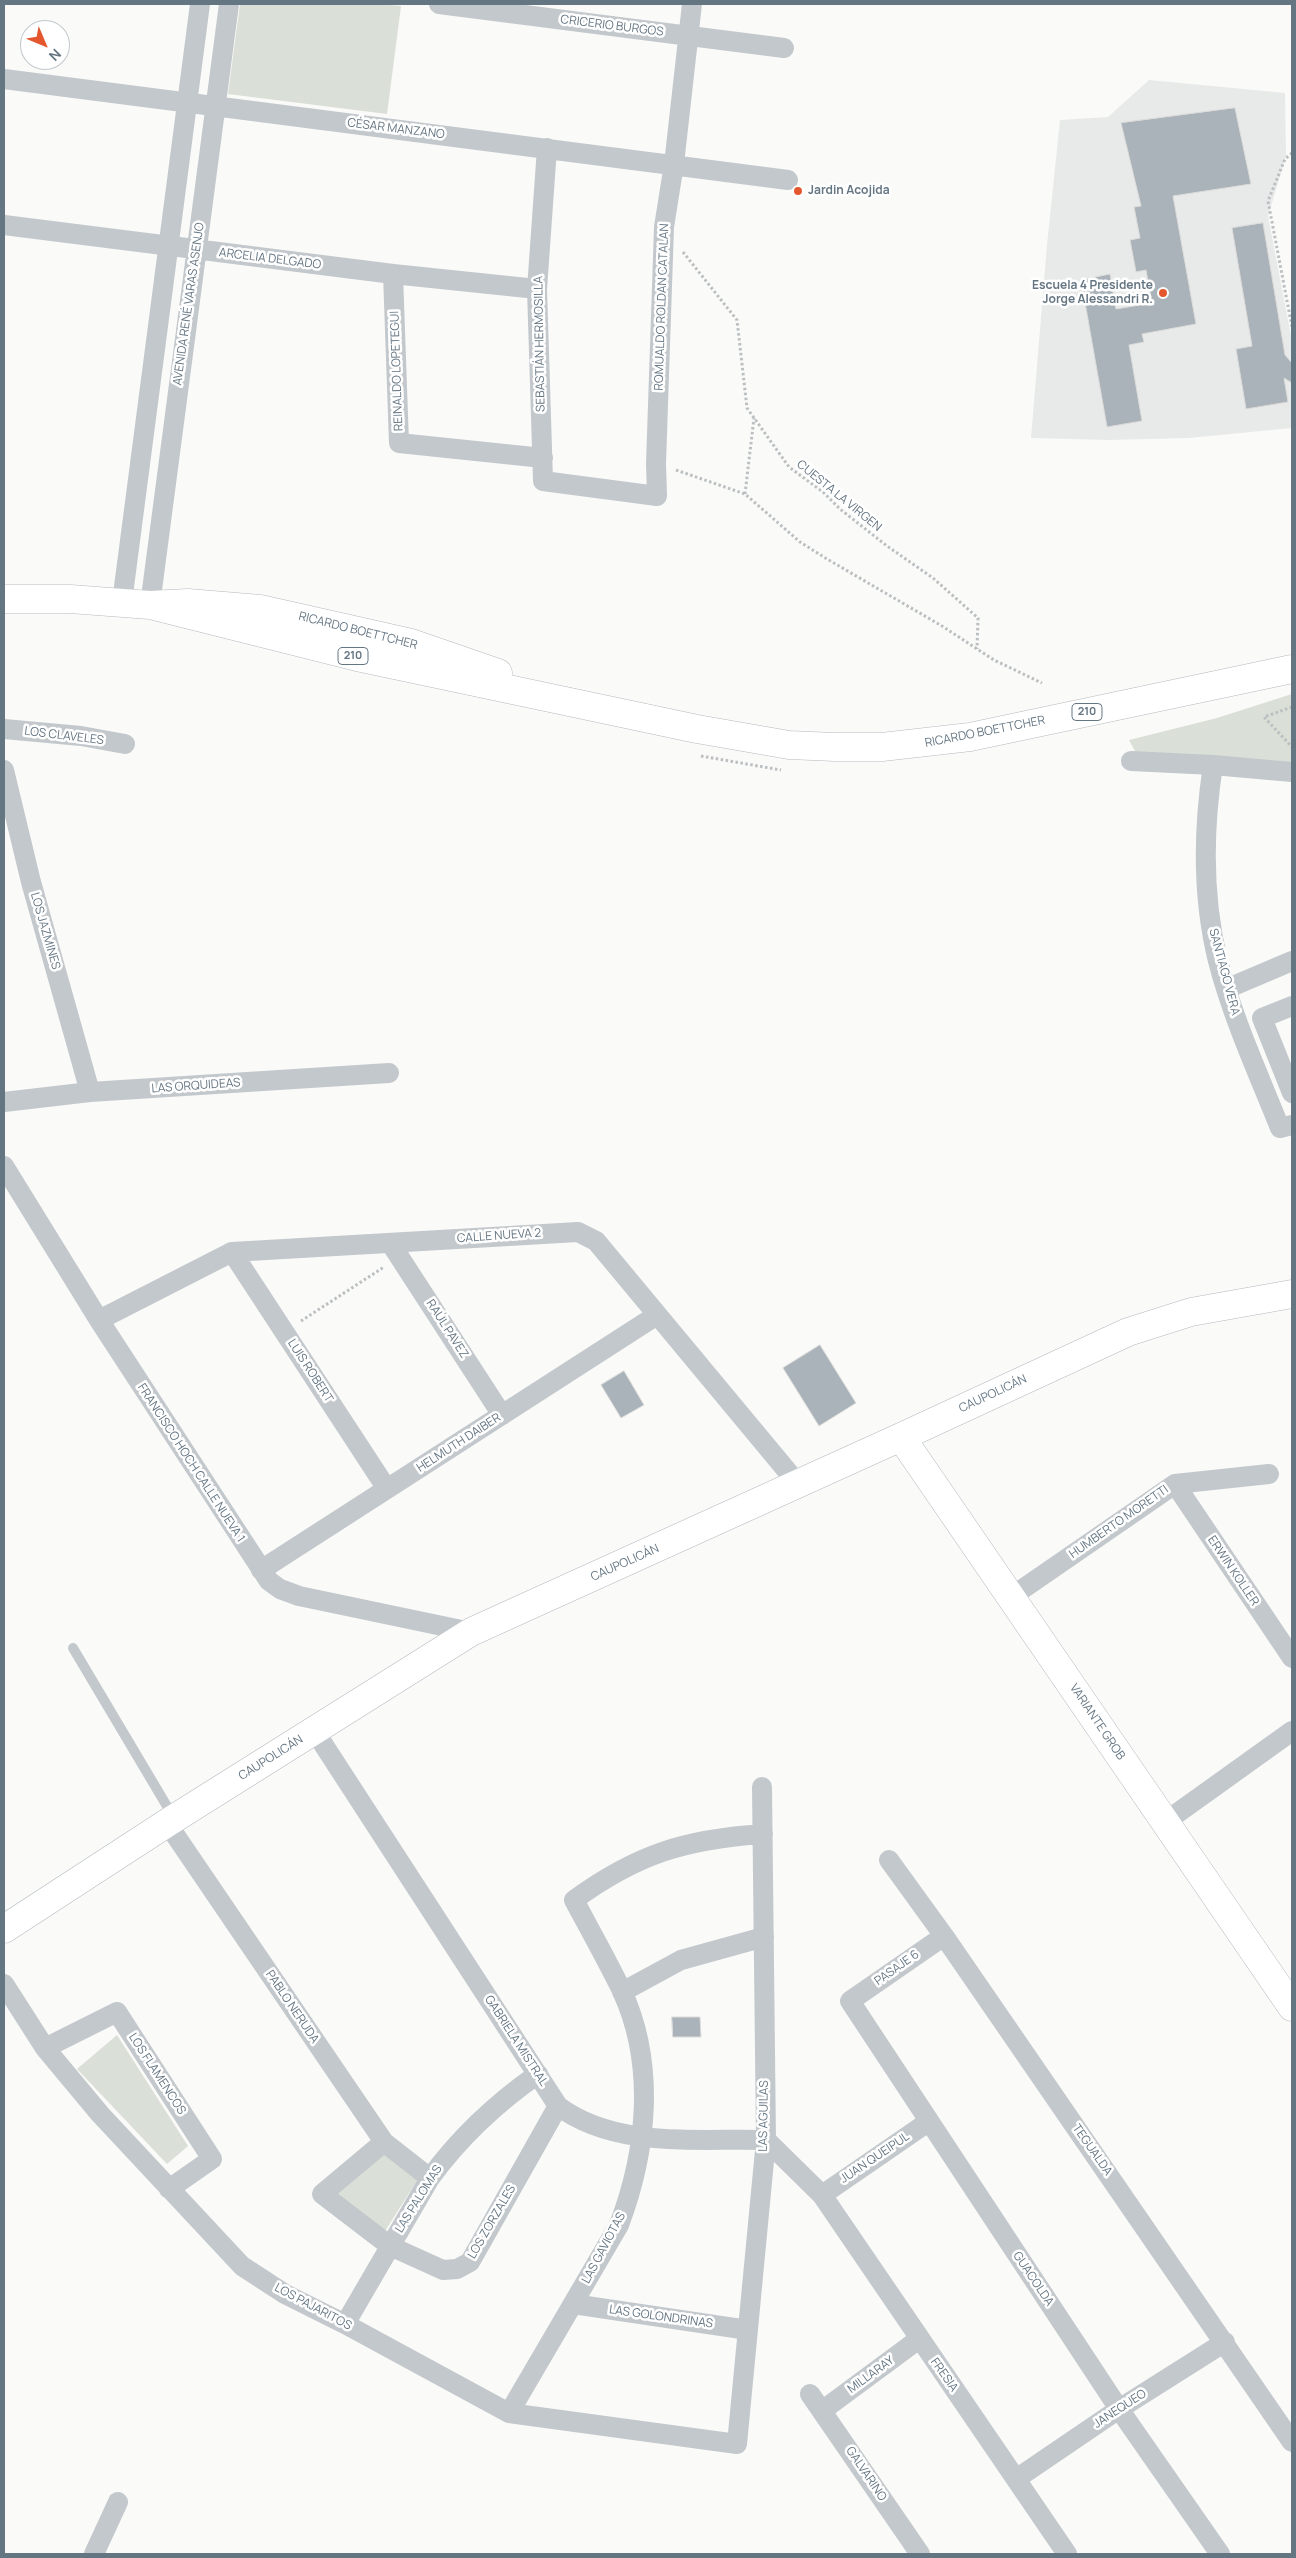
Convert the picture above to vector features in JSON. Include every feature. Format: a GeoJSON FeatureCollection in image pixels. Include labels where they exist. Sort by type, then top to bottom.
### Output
{"type":"FeatureCollection","features":[{"type":"Feature","properties":{"kind":"street"},"geometry":{"type":"LineString","coordinates":[[122,602],[200,4]]}},
{"type":"Feature","properties":{"kind":"street","name":"AVENIDA RENÉ VARAS ASENJO"},"geometry":{"type":"LineString","coordinates":[[150,605],[229,4]]}},
{"type":"Feature","properties":{"kind":"street","name":"CRICERIO BURGOS"},"geometry":{"type":"LineString","coordinates":[[439,4],[784,48]]}},
{"type":"Feature","properties":{"kind":"street","name":"ROMUALDO ROLDAN CATALAN"},"geometry":{"type":"LineString","coordinates":[[542,481],[657,496],[656,464],[664,227],[674,164],[692,4]]}},
{"type":"Feature","properties":{"kind":"street","name":"CÉSAR MANZANO"},"geometry":{"type":"LineString","coordinates":[[4,79],[788,180]]}},
{"type":"Feature","properties":{"kind":"street","name":"SEBASTIÁN HERMOSILLA"},"geometry":{"type":"LineString","coordinates":[[542,481],[543,458],[537,289],[547,148]]}},
{"type":"Feature","properties":{"kind":"street","name":"ARCELIA DELGADO"},"geometry":{"type":"LineString","coordinates":[[4,225],[393,274],[537,289]]}},
{"type":"Feature","properties":{"kind":"street","name":"REINALDO LOPETEGUI"},"geometry":{"type":"LineString","coordinates":[[393,274],[399,443],[543,458]]}},
{"type":"Feature","properties":{"kind":"street"},"geometry":{"type":"LineString","coordinates":[[149,395],[177,398]]}},
{"type":"Feature","properties":{"kind":"street","name":"RICARDO BOETTCHER"},"geometry":{"type":"LineString","coordinates":[[4,599],[122,602],[150,605],[226,605],[293,615],[368,632],[436,651],[506,676],[558,699],[743,738],[789,745],[882,747],[970,737],[1292,668]]}},
{"type":"Feature","properties":{"kind":"street","name":"LOS CLAVELES"},"geometry":{"type":"LineString","coordinates":[[4,729],[81,736],[124,744]]}},
{"type":"Feature","properties":{"kind":"street"},"geometry":{"type":"LineString","coordinates":[[1131,761],[1213,764],[1292,772]]}},
{"type":"Feature","properties":{"kind":"street","name":"SANTIAGO VERA"},"geometry":{"type":"LineString","coordinates":[[1213,764],[1208,799],[1205,868],[1212,932],[1226,989],[1240,1030],[1280,1128],[1292,1125]]}},
{"type":"Feature","properties":{"kind":"street","name":"LOS JAZMINES"},"geometry":{"type":"LineString","coordinates":[[4,770],[31,882],[90,1092]]}},
{"type":"Feature","properties":{"kind":"street"},"geometry":{"type":"LineString","coordinates":[[1226,989],[1292,962]]}},
{"type":"Feature","properties":{"kind":"street"},"geometry":{"type":"LineString","coordinates":[[1292,1006],[1262,1018],[1292,1093]]}},
{"type":"Feature","properties":{"kind":"street","name":"LAS ORQUIDEAS"},"geometry":{"type":"LineString","coordinates":[[4,1102],[90,1092],[389,1073]]}},
{"type":"Feature","properties":{"kind":"street","name":"FRANCISCO HOCH CALLE NUEVA 1"},"geometry":{"type":"LineString","coordinates":[[4,1166],[99,1320],[260,1570],[269,1581],[289,1594],[471,1632]]}},
{"type":"Feature","properties":{"kind":"street","name":"CALLE NUEVA 2"},"geometry":{"type":"LineString","coordinates":[[99,1320],[232,1252],[395,1250],[578,1232],[596,1241],[798,1484]]}},
{"type":"Feature","properties":{"kind":"street","name":"RAÚL PAVEZ"},"geometry":{"type":"LineString","coordinates":[[395,1250],[502,1415]]}},
{"type":"Feature","properties":{"kind":"street","name":"LUIS ROBERT"},"geometry":{"type":"LineString","coordinates":[[232,1252],[387,1489]]}},
{"type":"Feature","properties":{"kind":"street","name":"CAUPOLICÁN"},"geometry":{"type":"LineString","coordinates":[[4,1929],[170,1821],[471,1632],[901,1438],[1128,1332],[1191,1312],[1292,1294]]}},
{"type":"Feature","properties":{"kind":"street","name":"HELMUTH DAIBER"},"geometry":{"type":"LineString","coordinates":[[260,1570],[658,1315]]}},
{"type":"Feature","properties":{"kind":"street","name":"VARIANTE GROB"},"geometry":{"type":"LineString","coordinates":[[901,1438],[1292,2006]]}},
{"type":"Feature","properties":{"kind":"street","name":"HUMBERTO MORETTI"},"geometry":{"type":"LineString","coordinates":[[1011,1597],[1174,1484],[1269,1474]]}},
{"type":"Feature","properties":{"kind":"street","name":"ERWIN KOLLER"},"geometry":{"type":"LineString","coordinates":[[1174,1484],[1292,1658]]}},
{"type":"Feature","properties":{"kind":"street","name":"GABRIELA MISTRAL"},"geometry":{"type":"LineString","coordinates":[[314,1730],[558,2106],[594,2127],[618,2134],[642,2137],[766,2140]]}},
{"type":"Feature","properties":{"kind":"street"},"geometry":{"type":"LineString","coordinates":[[1166,1822],[1292,1731]]}},
{"type":"Feature","properties":{"kind":"street","name":"LAS AGUILAS"},"geometry":{"type":"LineString","coordinates":[[737,2444],[766,2140],[762,1787]]}},
{"type":"Feature","properties":{"kind":"street","name":"PABLO NERUDA"},"geometry":{"type":"LineString","coordinates":[[170,1821],[384,2142],[430,2178]]}},
{"type":"Feature","properties":{"kind":"street","name":"LAS GAVIOTAS"},"geometry":{"type":"LineString","coordinates":[[509,2413],[619,2225],[638,2167],[642,2137],[643,2078],[639,2049],[622,1992],[574,1900],[618,1870],[666,1850],[724,1837],[762,1834]]}},
{"type":"Feature","properties":{"kind":"street","name":"TEGUALDA"},"geometry":{"type":"LineString","coordinates":[[890,1860],[1225,2342],[1292,2442]]}},
{"type":"Feature","properties":{"kind":"street","name":"PASAJE 6"},"geometry":{"type":"LineString","coordinates":[[850,2001],[944,1936]]}},
{"type":"Feature","properties":{"kind":"street"},"geometry":{"type":"LineString","coordinates":[[622,1992],[681,1960],[764,1937]]}},
{"type":"Feature","properties":{"kind":"street","name":"LOS PAJARITOS"},"geometry":{"type":"LineString","coordinates":[[4,1984],[45,2048],[100,2114],[242,2266],[285,2294],[345,2324],[509,2413],[737,2444]]}},
{"type":"Feature","properties":{"kind":"street","name":"GUACOLDA"},"geometry":{"type":"LineString","coordinates":[[850,2001],[1119,2409],[1220,2554]]}},
{"type":"Feature","properties":{"kind":"street","name":"LOS FLAMENCOS"},"geometry":{"type":"LineString","coordinates":[[45,2048],[117,2012],[212,2159],[169,2189]]}},
{"type":"Feature","properties":{"kind":"street","name":"LAS PALOMAS"},"geometry":{"type":"LineString","coordinates":[[345,2324],[430,2178],[476,2123],[538,2074]]}},
{"type":"Feature","properties":{"kind":"street","name":"LOS ZORZALES"},"geometry":{"type":"LineString","coordinates":[[384,2142],[322,2194],[390,2246],[443,2270],[457,2269],[470,2262],[558,2106]]}},
{"type":"Feature","properties":{"kind":"street","name":"JUAN QUEIPUL"},"geometry":{"type":"LineString","coordinates":[[822,2195],[928,2122]]}},
{"type":"Feature","properties":{"kind":"street"},"geometry":{"type":"LineString","coordinates":[[766,2140],[822,2195]]}},
{"type":"Feature","properties":{"kind":"street","name":"FRESIA"},"geometry":{"type":"LineString","coordinates":[[822,2195],[1067,2554]]}},
{"type":"Feature","properties":{"kind":"street","name":"LAS GOLONDRINAS"},"geometry":{"type":"LineString","coordinates":[[573,2304],[748,2330]]}},
{"type":"Feature","properties":{"kind":"street","name":"MILLARAY"},"geometry":{"type":"LineString","coordinates":[[822,2410],[919,2339]]}},
{"type":"Feature","properties":{"kind":"street","name":"JANEQUEO"},"geometry":{"type":"LineString","coordinates":[[1016,2479],[1119,2409],[1225,2342]]}},
{"type":"Feature","properties":{"kind":"street","name":"GALVARINO"},"geometry":{"type":"LineString","coordinates":[[810,2394],[920,2554]]}},
{"type":"Feature","properties":{"kind":"street"},"geometry":{"type":"LineString","coordinates":[[94,2554],[118,2502]]}},
{"type":"Feature","properties":{"kind":"lane"},"geometry":{"type":"LineString","coordinates":[[73,1648],[170,1821]]}},
{"type":"Feature","properties":{"kind":"path"},"geometry":{"type":"LineString","coordinates":[[1292,153],[1285,159],[1268,201],[1292,327]]}},
{"type":"Feature","properties":{"kind":"path","name":"CUESTA LA VIRGEN"},"geometry":{"type":"LineString","coordinates":[[664,227],[737,320],[747,408],[789,467],[823,492],[840,509],[887,546],[933,578],[978,618],[977,649]]}},
{"type":"Feature","properties":{"kind":"path"},"geometry":{"type":"LineString","coordinates":[[744,494],[754,417]]}},
{"type":"Feature","properties":{"kind":"path"},"geometry":{"type":"LineString","coordinates":[[656,464],[702,478],[744,494],[800,542],[994,660],[1042,683]]}},
{"type":"Feature","properties":{"kind":"path"},"geometry":{"type":"LineString","coordinates":[[1292,706],[1264,717],[1292,747]]}},
{"type":"Feature","properties":{"kind":"path"},"geometry":{"type":"LineString","coordinates":[[284,1332],[395,1250]]}},
{"type":"Feature","properties":{"kind":"shaded area"},"geometry":{"type":"Polygon","coordinates":[[[240,4],[379,4],[401,6],[387,114],[228,94],[240,4]]]}},
{"type":"Feature","properties":{"kind":"shaded area","name":"Escuela 4 Presidente Jorge Alessandri R."},"geometry":{"type":"Polygon","coordinates":[[[1149,80],[1285,93],[1286,156],[1268,216],[1292,341],[1292,428],[1189,438],[1109,440],[1031,438],[1047,245],[1060,120],[1108,117],[1149,80]]]}},
{"type":"Feature","properties":{"kind":"shaded area"},"geometry":{"type":"Polygon","coordinates":[[[1292,694],[1292,766],[1136,753],[1129,740],[1217,718],[1292,694]]]}},
{"type":"Feature","properties":{"kind":"shaded area"},"geometry":{"type":"Polygon","coordinates":[[[117,2035],[188,2146],[167,2164],[77,2069],[117,2035]]]}},
{"type":"Feature","properties":{"kind":"shaded area"},"geometry":{"type":"Polygon","coordinates":[[[384,2150],[418,2179],[382,2236],[330,2194],[384,2150]]]}},
{"type":"Feature","properties":{"kind":"building"},"geometry":{"type":"Polygon","coordinates":[[[1235,108],[1251,184],[1173,196],[1196,324],[1142,334],[1144,342],[1129,345],[1142,421],[1107,427],[1081,280],[1110,274],[1116,309],[1152,303],[1146,270],[1136,272],[1130,240],[1140,238],[1134,207],[1141,206],[1121,123],[1235,108]]]}},
{"type":"Feature","properties":{"kind":"building"},"geometry":{"type":"Polygon","coordinates":[[[1263,223],[1285,355],[1292,363],[1292,383],[1284,378],[1288,402],[1246,409],[1236,349],[1252,346],[1232,228],[1263,223]]]}},
{"type":"Feature","properties":{"kind":"building"},"geometry":{"type":"Polygon","coordinates":[[[820,1345],[856,1403],[819,1426],[783,1368],[820,1345]]]}},
{"type":"Feature","properties":{"kind":"building"},"geometry":{"type":"Polygon","coordinates":[[[624,1371],[644,1405],[621,1418],[601,1385],[624,1371]]]}},
{"type":"Feature","properties":{"kind":"building"},"geometry":{"type":"Polygon","coordinates":[[[672,2017],[700,2017],[701,2037],[673,2037],[672,2017]]]}},
{"type":"Feature","properties":{"kind":"place","name":"Jardin Acojida"},"geometry":{"type":"Point","coordinates":[798,191]}},
{"type":"Feature","properties":{"kind":"place","name":"Escuela 4 Presidente Jorge Alessandri R."},"geometry":{"type":"Point","coordinates":[1163,293]}}]}
